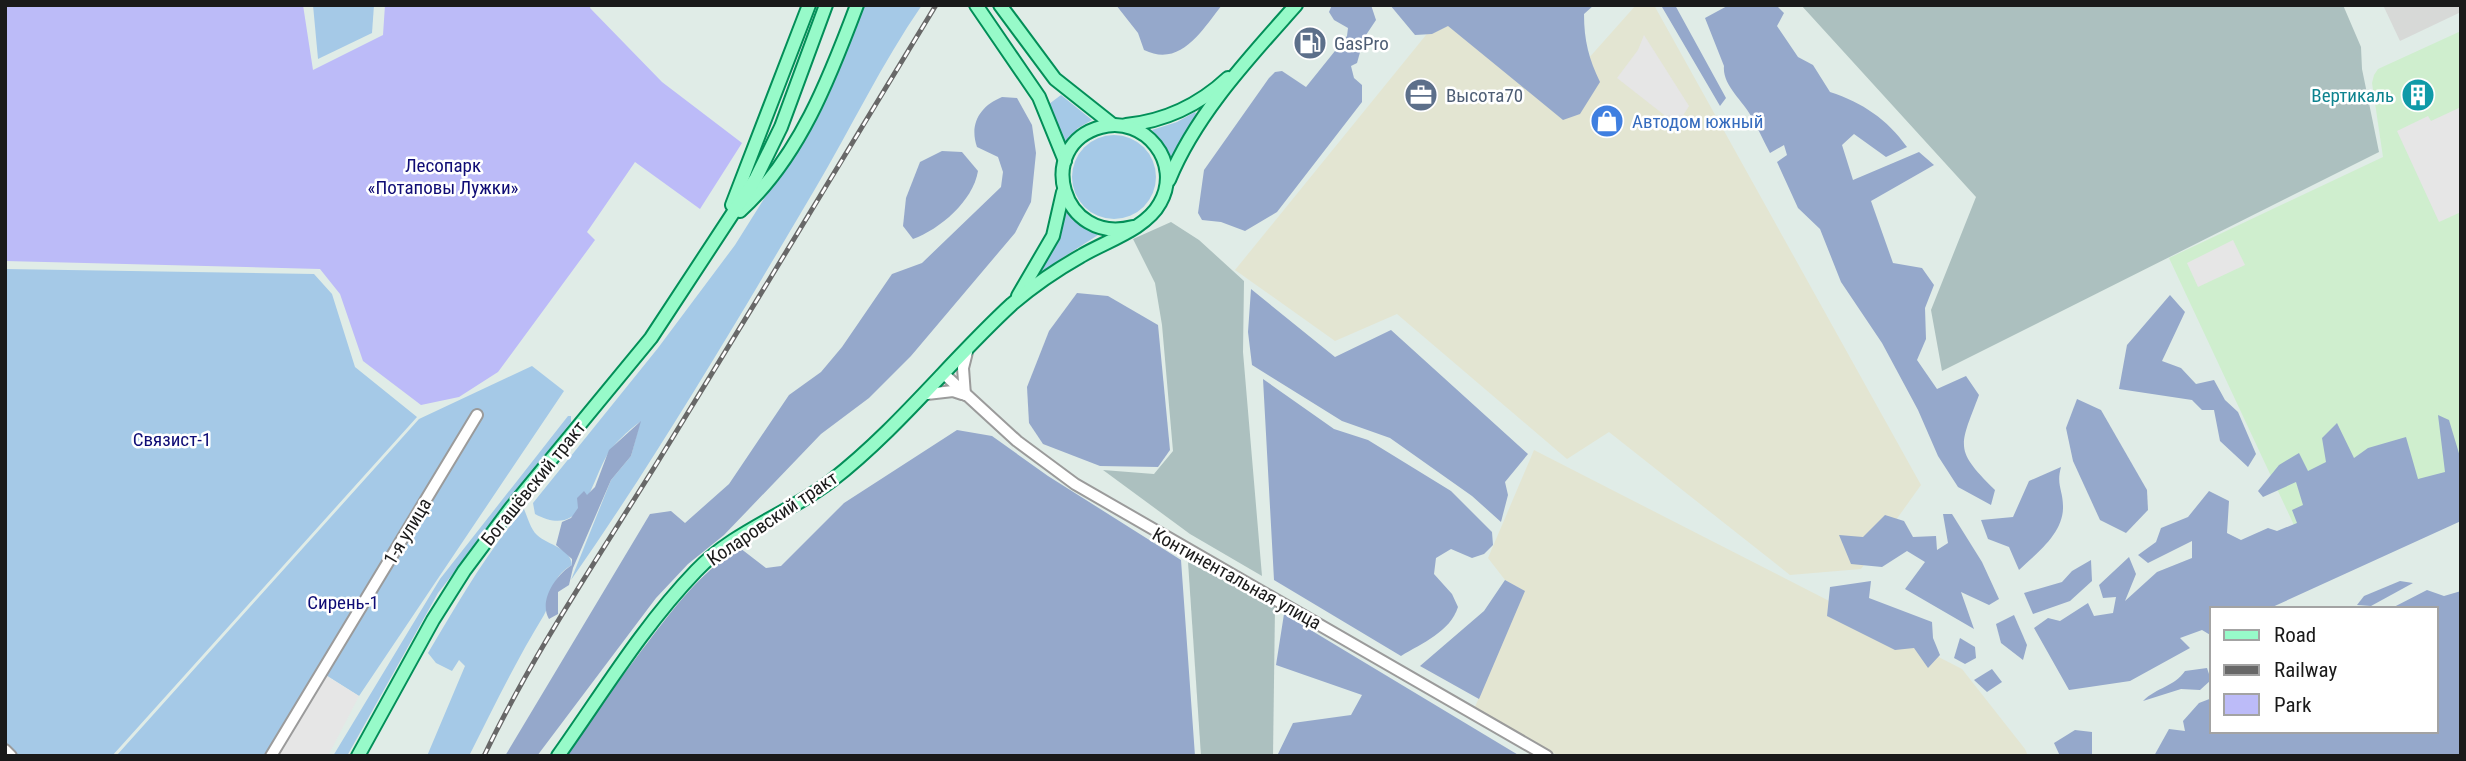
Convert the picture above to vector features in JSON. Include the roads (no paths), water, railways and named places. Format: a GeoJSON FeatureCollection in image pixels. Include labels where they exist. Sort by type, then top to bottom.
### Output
{"type":"FeatureCollection","features":[{"type":"Feature","properties":{"kind":"main road","name":"Богашёвский тракт"},"geometry":{"type":"LineString","coordinates":[[726,222],[809,5]]}},
{"type":"Feature","properties":{"kind":"main road","name":"Богашёвский тракт"},"geometry":{"type":"LineString","coordinates":[[358,756],[433,620],[464,571],[510,508],[651,338],[768,157],[826,5]]}},
{"type":"Feature","properties":{"kind":"main road"},"geometry":{"type":"LineString","coordinates":[[726,222],[756,196],[809,117],[837,59],[857,5]]}},
{"type":"Feature","properties":{"kind":"main road"},"geometry":{"type":"LineString","coordinates":[[976,5],[1039,97],[1065,161],[1060,213],[1053,236],[1013,304]]}},
{"type":"Feature","properties":{"kind":"main road"},"geometry":{"type":"LineString","coordinates":[[1000,5],[1055,79],[1117,125],[1140,131],[1154,143],[1166,168],[1166,187]]}},
{"type":"Feature","properties":{"kind":"main road"},"geometry":{"type":"LineString","coordinates":[[1013,304],[1069,263],[1154,212],[1189,138],[1249,59],[1296,5]]}},
{"type":"Feature","properties":{"kind":"main road"},"geometry":{"type":"LineString","coordinates":[[1065,161],[1079,138],[1094,129],[1147,122],[1178,112],[1217,88],[1249,59]]}},
{"type":"Feature","properties":{"kind":"main road"},"geometry":{"type":"LineString","coordinates":[[1063,188],[1076,212],[1090,223],[1115,230],[1133,227]]}},
{"type":"Feature","properties":{"kind":"main road","name":"Коларовский тракт"},"geometry":{"type":"LineString","coordinates":[[558,756],[626,659],[697,569],[726,546],[799,504],[829,483],[927,394],[1013,304]]}},
{"type":"Feature","properties":{"kind":"street"},"geometry":{"type":"LineString","coordinates":[[927,394],[953,391],[965,395],[963,368],[967,352]]}},
{"type":"Feature","properties":{"kind":"street","name":"Континентальная улица"},"geometry":{"type":"LineString","coordinates":[[945,375],[1041,461],[1085,490],[1547,756]]}},
{"type":"Feature","properties":{"kind":"street","name":"1-я улица"},"geometry":{"type":"LineString","coordinates":[[271,756],[477,415]]}},
{"type":"Feature","properties":{"kind":"street"},"geometry":{"type":"LineString","coordinates":[[5,750],[11,756]]}},
{"type":"Feature","properties":{"kind":"railway"},"geometry":{"type":"LineString","coordinates":[[484,756],[547,639],[936,5]]}},
{"type":"Feature","properties":{"kind":"place","name":"GasPro"},"geometry":{"type":"Point","coordinates":[1310,43]}},
{"type":"Feature","properties":{"kind":"place","name":"Высота70"},"geometry":{"type":"Point","coordinates":[1421,95]}},
{"type":"Feature","properties":{"kind":"place","name":"Вертикаль"},"geometry":{"type":"Point","coordinates":[2418,95]}},
{"type":"Feature","properties":{"kind":"place","name":"Автодом южный"},"geometry":{"type":"Point","coordinates":[1607,121]}},
{"type":"Feature","properties":{"kind":"park label","name":"Лесопарк «Потаповы Лужки»"},"geometry":{"type":"Point","coordinates":[443,176]}},
{"type":"Feature","properties":{"kind":"park label","name":"Связист-1"},"geometry":{"type":"Point","coordinates":[172,439]}},
{"type":"Feature","properties":{"kind":"park label","name":"Сирень-1"},"geometry":{"type":"Point","coordinates":[343,602]}}]}
